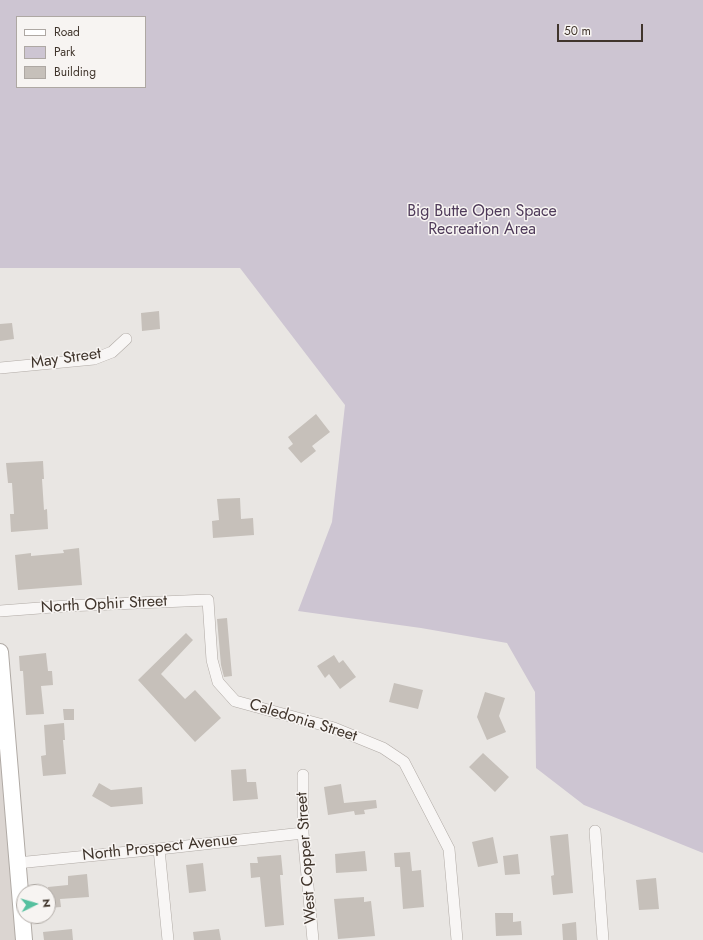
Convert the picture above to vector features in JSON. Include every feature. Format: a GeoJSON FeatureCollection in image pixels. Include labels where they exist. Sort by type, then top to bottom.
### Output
{"type":"FeatureCollection","features":[{"type":"Feature","properties":{"kind":"street","name":"May Street"},"geometry":{"type":"LineString","coordinates":[[0,368],[94,359],[112,352],[126,339]]}},
{"type":"Feature","properties":{"kind":"street","name":"North Ophir Street"},"geometry":{"type":"LineString","coordinates":[[0,612],[66,606],[208,600]]}},
{"type":"Feature","properties":{"kind":"street","name":"Caledonia Street"},"geometry":{"type":"LineString","coordinates":[[208,600],[212,660],[218,682],[235,701],[334,728],[383,748],[404,762],[450,849],[457,940]]}},
{"type":"Feature","properties":{"kind":"street"},"geometry":{"type":"LineString","coordinates":[[0,652],[24,940]]}},
{"type":"Feature","properties":{"kind":"street","name":"West Copper Street"},"geometry":{"type":"LineString","coordinates":[[303,776],[303,833],[313,940]]}},
{"type":"Feature","properties":{"kind":"street"},"geometry":{"type":"LineString","coordinates":[[595,831],[603,940]]}},
{"type":"Feature","properties":{"kind":"street","name":"North Prospect Avenue"},"geometry":{"type":"LineString","coordinates":[[17,863],[303,833]]}},
{"type":"Feature","properties":{"kind":"street"},"geometry":{"type":"LineString","coordinates":[[159,849],[168,940]]}},
{"type":"Feature","properties":{"kind":"shaded area"},"geometry":{"type":"Polygon","coordinates":[[[0,652],[19,884],[16,884],[16,924],[23,924],[24,940],[0,940],[0,652]]]}},
{"type":"Feature","properties":{"kind":"green space","name":"Big Butte Open Space Recreation Area"},"geometry":{"type":"Polygon","coordinates":[[[0,0],[703,0],[703,853],[584,805],[536,768],[535,692],[507,643],[421,628],[298,611],[332,522],[345,405],[240,268],[0,268],[0,0]]]}},
{"type":"Feature","properties":{"kind":"building"},"geometry":{"type":"Polygon","coordinates":[[[159,311],[160,329],[142,331],[141,313],[159,311]]]}},
{"type":"Feature","properties":{"kind":"building"},"geometry":{"type":"Polygon","coordinates":[[[12,323],[14,339],[0,341],[0,324],[12,323]]]}},
{"type":"Feature","properties":{"kind":"building"},"geometry":{"type":"Polygon","coordinates":[[[316,414],[330,432],[312,446],[316,451],[301,463],[288,448],[293,444],[288,437],[316,414]]]}},
{"type":"Feature","properties":{"kind":"building"},"geometry":{"type":"Polygon","coordinates":[[[43,461],[44,479],[42,479],[44,510],[47,509],[48,529],[11,532],[10,514],[14,514],[12,483],[8,483],[6,463],[43,461]]]}},
{"type":"Feature","properties":{"kind":"building"},"geometry":{"type":"Polygon","coordinates":[[[240,498],[241,519],[253,518],[254,535],[213,538],[212,521],[219,520],[217,499],[240,498]]]}},
{"type":"Feature","properties":{"kind":"building"},"geometry":{"type":"Polygon","coordinates":[[[79,548],[82,585],[18,590],[15,555],[31,553],[31,556],[64,553],[63,550],[79,548]]]}},
{"type":"Feature","properties":{"kind":"building"},"geometry":{"type":"Polygon","coordinates":[[[227,618],[232,676],[224,677],[221,665],[217,619],[227,618]]]}},
{"type":"Feature","properties":{"kind":"building"},"geometry":{"type":"Polygon","coordinates":[[[186,633],[193,640],[161,674],[185,699],[195,690],[221,718],[195,742],[138,680],[186,633]]]}},
{"type":"Feature","properties":{"kind":"building"},"geometry":{"type":"Polygon","coordinates":[[[46,653],[48,671],[52,671],[53,685],[41,686],[44,714],[26,715],[23,671],[20,671],[19,656],[46,653]]]}},
{"type":"Feature","properties":{"kind":"building"},"geometry":{"type":"Polygon","coordinates":[[[334,655],[339,663],[343,660],[356,677],[340,689],[329,674],[325,678],[317,666],[334,655]]]}},
{"type":"Feature","properties":{"kind":"building"},"geometry":{"type":"Polygon","coordinates":[[[394,683],[423,690],[418,709],[389,702],[394,683]]]}},
{"type":"Feature","properties":{"kind":"building"},"geometry":{"type":"Polygon","coordinates":[[[485,692],[505,698],[499,716],[506,732],[487,740],[477,717],[485,692]]]}},
{"type":"Feature","properties":{"kind":"building"},"geometry":{"type":"Polygon","coordinates":[[[63,709],[74,709],[74,720],[64,720],[63,709]]]}},
{"type":"Feature","properties":{"kind":"building"},"geometry":{"type":"Polygon","coordinates":[[[64,723],[65,740],[63,740],[66,774],[43,776],[41,756],[46,755],[44,725],[64,723]]]}},
{"type":"Feature","properties":{"kind":"building"},"geometry":{"type":"Polygon","coordinates":[[[483,753],[509,777],[495,792],[469,767],[483,753]]]}},
{"type":"Feature","properties":{"kind":"building"},"geometry":{"type":"Polygon","coordinates":[[[246,769],[247,782],[256,782],[258,799],[233,801],[231,770],[246,769]]]}},
{"type":"Feature","properties":{"kind":"building"},"geometry":{"type":"Polygon","coordinates":[[[99,783],[111,790],[142,787],[143,804],[111,807],[92,796],[99,783]]]}},
{"type":"Feature","properties":{"kind":"building"},"geometry":{"type":"Polygon","coordinates":[[[341,784],[344,803],[376,800],[377,808],[364,810],[365,814],[355,815],[354,811],[328,815],[324,787],[341,784]]]}},
{"type":"Feature","properties":{"kind":"building"},"geometry":{"type":"Polygon","coordinates":[[[568,834],[573,893],[553,895],[551,876],[554,875],[550,836],[568,834]]]}},
{"type":"Feature","properties":{"kind":"building"},"geometry":{"type":"Polygon","coordinates":[[[493,837],[498,863],[478,867],[472,842],[493,837]]]}},
{"type":"Feature","properties":{"kind":"building"},"geometry":{"type":"Polygon","coordinates":[[[365,851],[367,871],[336,873],[335,854],[365,851]]]}},
{"type":"Feature","properties":{"kind":"building"},"geometry":{"type":"Polygon","coordinates":[[[410,852],[412,871],[421,870],[424,907],[403,909],[400,867],[395,867],[394,853],[410,852]]]}},
{"type":"Feature","properties":{"kind":"building"},"geometry":{"type":"Polygon","coordinates":[[[518,854],[520,874],[505,875],[503,856],[518,854]]]}},
{"type":"Feature","properties":{"kind":"building"},"geometry":{"type":"Polygon","coordinates":[[[281,855],[283,875],[280,875],[284,925],[265,927],[260,877],[251,878],[250,863],[258,863],[257,857],[281,855]]]}},
{"type":"Feature","properties":{"kind":"building"},"geometry":{"type":"Polygon","coordinates":[[[203,863],[206,891],[189,893],[186,865],[203,863]]]}},
{"type":"Feature","properties":{"kind":"building"},"geometry":{"type":"Polygon","coordinates":[[[87,874],[89,897],[60,899],[61,907],[56,907],[56,886],[68,885],[68,876],[87,874]]]}},
{"type":"Feature","properties":{"kind":"building"},"geometry":{"type":"Polygon","coordinates":[[[656,878],[659,909],[639,910],[636,880],[656,878]]]}},
{"type":"Feature","properties":{"kind":"building"},"geometry":{"type":"Polygon","coordinates":[[[364,897],[364,902],[371,901],[375,936],[338,939],[334,899],[364,897]]]}},
{"type":"Feature","properties":{"kind":"building"},"geometry":{"type":"Polygon","coordinates":[[[495,913],[513,913],[513,922],[521,921],[522,935],[496,936],[495,913]]]}},
{"type":"Feature","properties":{"kind":"building"},"geometry":{"type":"Polygon","coordinates":[[[576,922],[577,940],[563,940],[562,924],[576,922]]]}},
{"type":"Feature","properties":{"kind":"building"},"geometry":{"type":"Polygon","coordinates":[[[72,929],[73,940],[44,940],[43,932],[72,929]]]}},
{"type":"Feature","properties":{"kind":"building"},"geometry":{"type":"Polygon","coordinates":[[[219,929],[221,940],[194,940],[193,932],[219,929]]]}}]}
